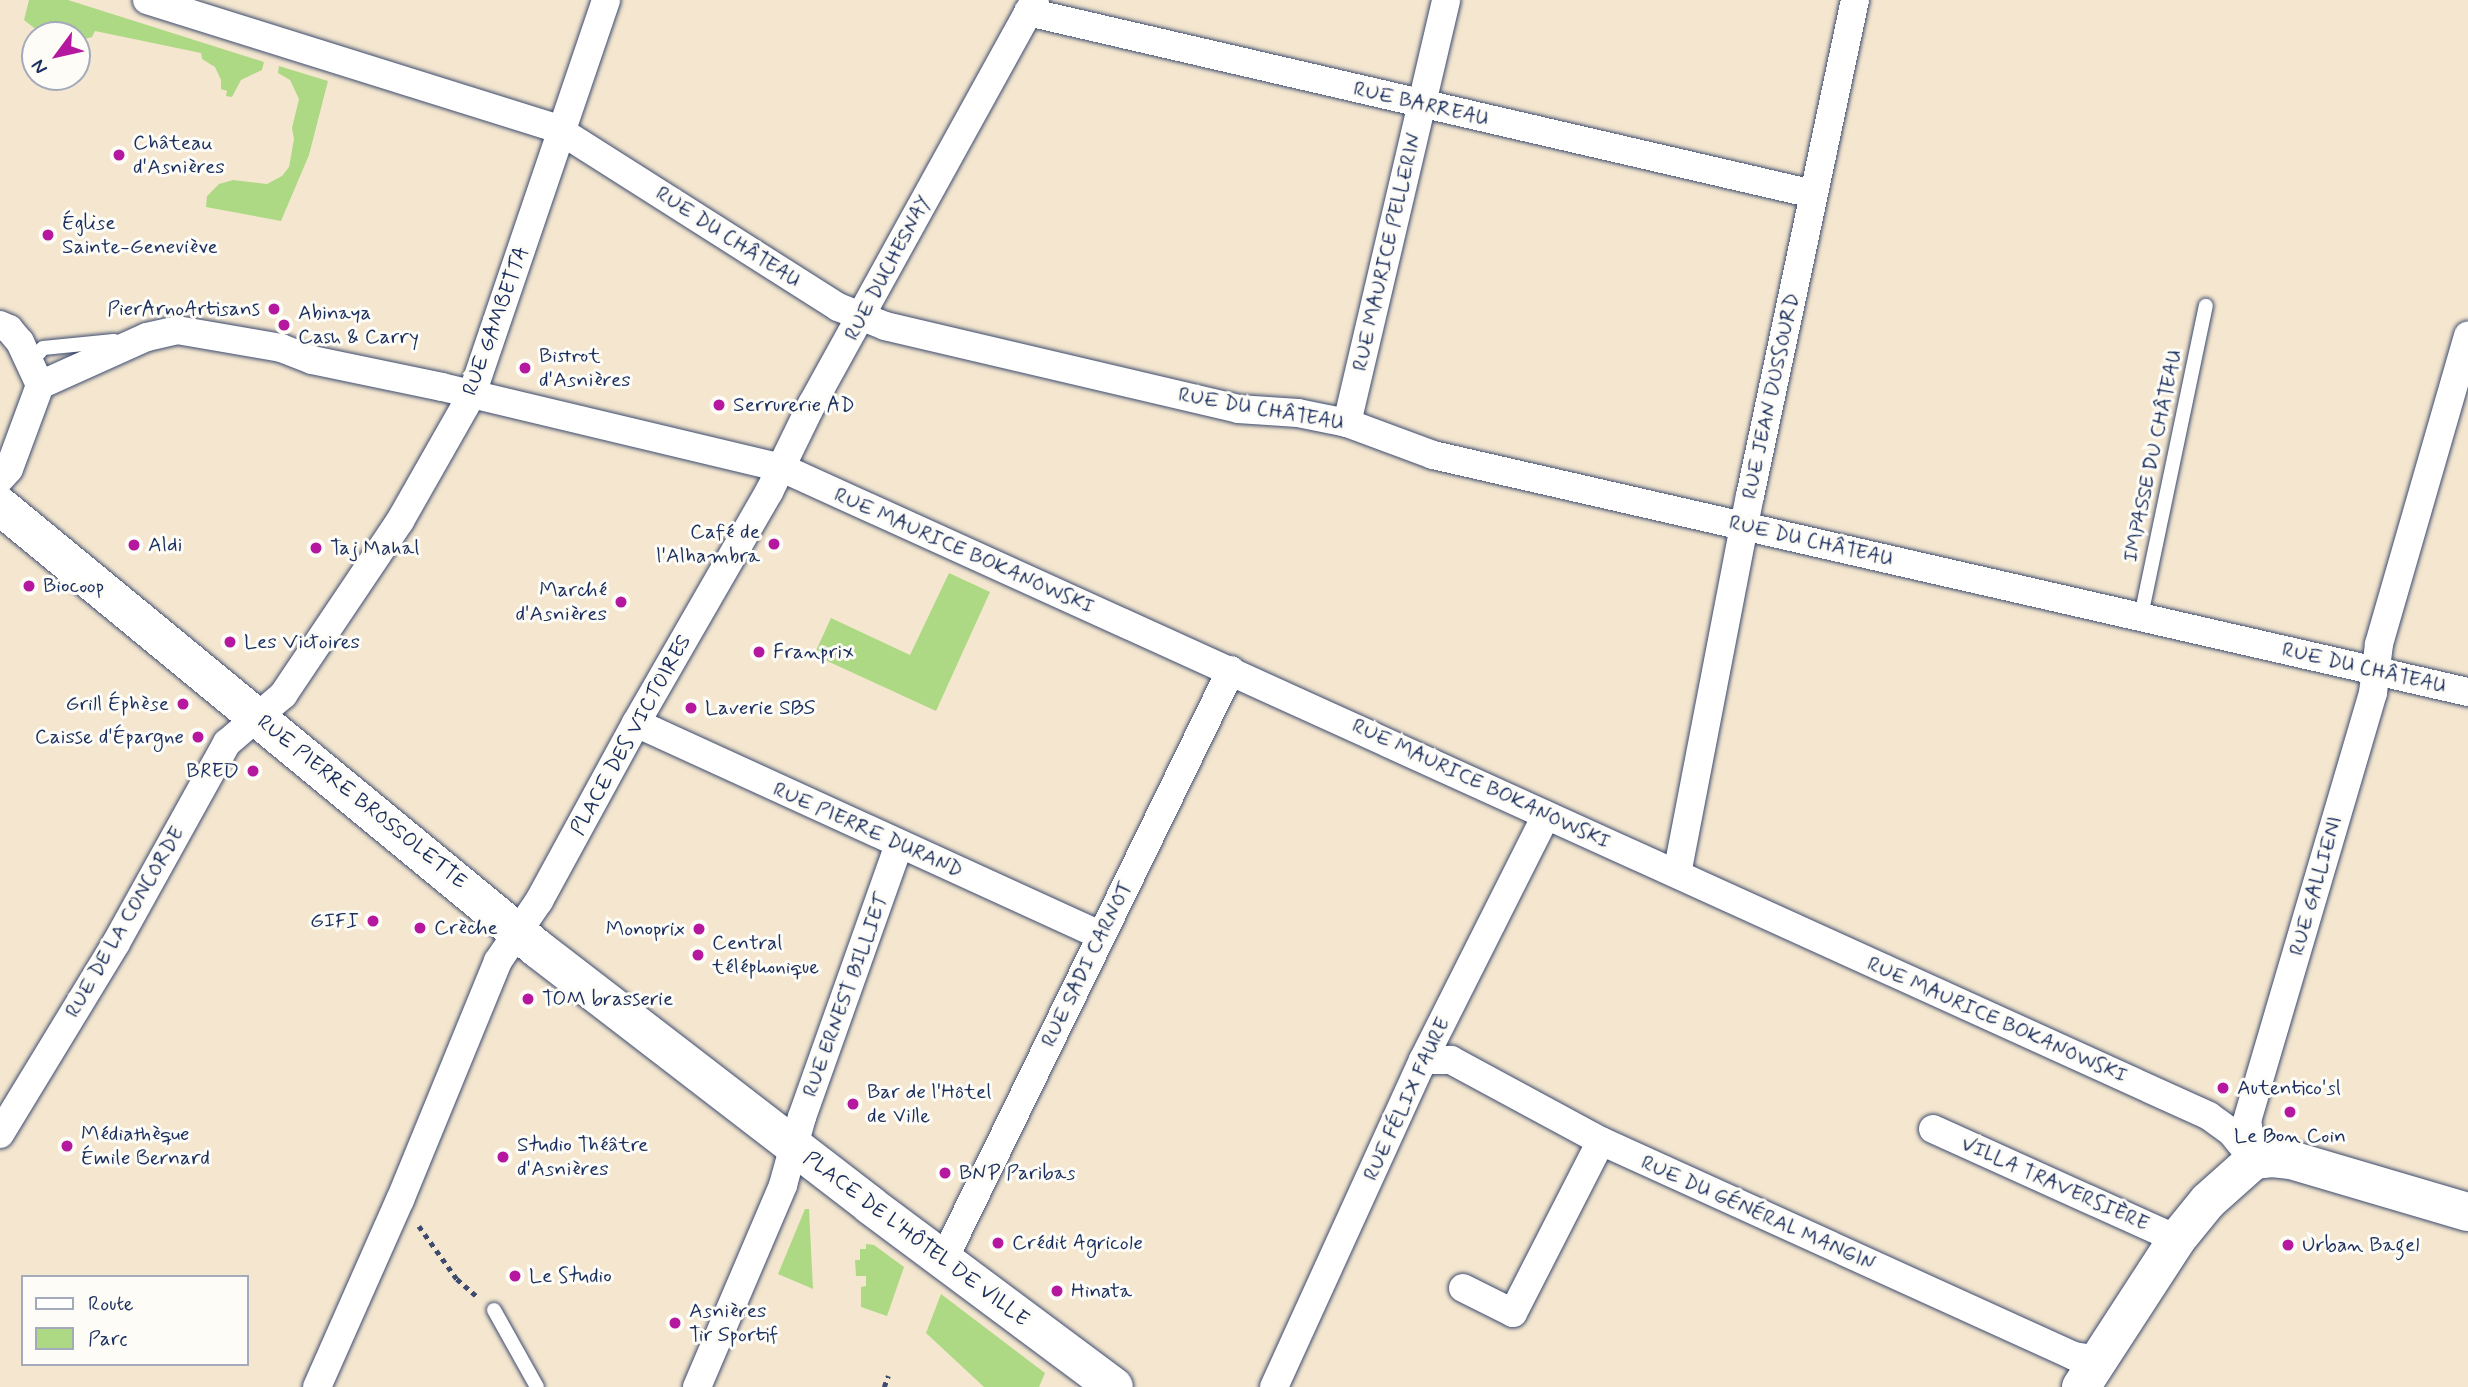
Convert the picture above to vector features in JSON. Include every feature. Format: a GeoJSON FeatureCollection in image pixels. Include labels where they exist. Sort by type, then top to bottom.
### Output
{"type":"FeatureCollection","features":[{"type":"Feature","properties":{"kind":"main road","name":"RUE PIERRE BROSSOLETTE"},"geometry":{"type":"LineString","coordinates":[[0,506],[517,931],[794,1146]]}},
{"type":"Feature","properties":{"kind":"main road","name":"PLACE DE L'HÔTEL DE VILLE"},"geometry":{"type":"LineString","coordinates":[[794,1146],[1114,1387]]}},
{"type":"Feature","properties":{"kind":"main road"},"geometry":{"type":"LineString","coordinates":[[2090,1374],[2177,1239],[2208,1201],[2254,1160],[2272,1157],[2291,1160],[2468,1212]]}},
{"type":"Feature","properties":{"kind":"street","name":"RUE DU CHÂTEAU"},"geometry":{"type":"LineString","coordinates":[[147,0],[564,132],[838,307],[885,327],[1238,410],[1298,413],[1347,423],[1433,455],[2468,692]]}},
{"type":"Feature","properties":{"kind":"street","name":"RUE GAMBETTA"},"geometry":{"type":"LineString","coordinates":[[258,717],[283,695],[400,521],[472,394],[564,132],[606,0]]}},
{"type":"Feature","properties":{"kind":"street","name":"RUE MAURICE PELLERIN"},"geometry":{"type":"LineString","coordinates":[[1347,423],[1446,0]]}},
{"type":"Feature","properties":{"kind":"street","name":"RUE JEAN DUSSOURD"},"geometry":{"type":"LineString","coordinates":[[1677,874],[1745,526],[1854,0]]}},
{"type":"Feature","properties":{"kind":"street","name":"RUE BARREAU"},"geometry":{"type":"LineString","coordinates":[[1032,6],[1422,105],[1813,194]]}},
{"type":"Feature","properties":{"kind":"street","name":"RUE DUCHESNAY"},"geometry":{"type":"LineString","coordinates":[[743,537],[860,317],[1032,6]]}},
{"type":"Feature","properties":{"kind":"street"},"geometry":{"type":"LineString","coordinates":[[0,325],[15,335],[35,374],[9,469],[0,479]]}},
{"type":"Feature","properties":{"kind":"street"},"geometry":{"type":"LineString","coordinates":[[35,374],[163,332],[177,330],[281,348],[312,360],[472,394]]}},
{"type":"Feature","properties":{"kind":"street","name":"RUE GALLIENI"},"geometry":{"type":"LineString","coordinates":[[2254,1160],[2247,1121],[2373,693],[2374,670],[2468,337]]}},
{"type":"Feature","properties":{"kind":"street","name":"RUE MAURICE BOKANOWSKI"},"geometry":{"type":"LineString","coordinates":[[472,394],[782,468],[2209,1116],[2232,1133],[2254,1160]]}},
{"type":"Feature","properties":{"kind":"street","name":"PLACE DES VICTOIRES"},"geometry":{"type":"LineString","coordinates":[[317,1387],[400,1200],[498,961],[538,901],[743,537]]}},
{"type":"Feature","properties":{"kind":"street","name":"RUE SADI CARNOT"},"geometry":{"type":"LineString","coordinates":[[944,1259],[1231,670]]}},
{"type":"Feature","properties":{"kind":"street","name":"RUE DE LA CONCORDE"},"geometry":{"type":"LineString","coordinates":[[0,1134],[8,1101],[116,943],[227,743],[258,717]]}},
{"type":"Feature","properties":{"kind":"street","name":"RUE PIERRE DURAND"},"geometry":{"type":"LineString","coordinates":[[636,723],[1100,935]]}},
{"type":"Feature","properties":{"kind":"street","name":"RUE FÉLIX FAURE"},"geometry":{"type":"LineString","coordinates":[[1274,1387],[1423,1060],[1546,815]]}},
{"type":"Feature","properties":{"kind":"street","name":"RUE ERNEST BILLIET"},"geometry":{"type":"LineString","coordinates":[[794,1146],[899,845]]}},
{"type":"Feature","properties":{"kind":"street","name":"RUE DU GÉNÉRAL MANGIN"},"geometry":{"type":"LineString","coordinates":[[1423,1060],[1451,1060],[1601,1141],[2074,1356],[2090,1374]]}},
{"type":"Feature","properties":{"kind":"street","name":"VILLA TRAVERSIÈRE"},"geometry":{"type":"LineString","coordinates":[[1933,1129],[2177,1239]]}},
{"type":"Feature","properties":{"kind":"street"},"geometry":{"type":"LineString","coordinates":[[1463,1288],[1513,1313],[1601,1141]]}},
{"type":"Feature","properties":{"kind":"street","name":"PLACE DE L'HÔTEL DE VILLE"},"geometry":{"type":"LineString","coordinates":[[697,1387],[783,1185],[794,1146]]}},
{"type":"Feature","properties":{"kind":"lane","name":"IMPASSE DU CHÂTEAU"},"geometry":{"type":"LineString","coordinates":[[2141,616],[2207,306]]}},
{"type":"Feature","properties":{"kind":"lane"},"geometry":{"type":"LineString","coordinates":[[494,1310],[537,1387]]}},
{"type":"Feature","properties":{"kind":"path"},"geometry":{"type":"LineString","coordinates":[[400,1200],[457,1279],[494,1310]]}},
{"type":"Feature","properties":{"kind":"path"},"geometry":{"type":"LineString","coordinates":[[884,1387],[888,1376]]}},
{"type":"Feature","properties":{"kind":"green space"},"geometry":{"type":"Polygon","coordinates":[[[29,0],[68,0],[264,62],[262,70],[241,80],[232,97],[226,96],[227,91],[221,89],[221,80],[215,67],[202,59],[201,53],[95,31],[91,37],[91,21],[24,20],[29,0]]]}},
{"type":"Feature","properties":{"kind":"green space"},"geometry":{"type":"Polygon","coordinates":[[[279,66],[328,81],[309,155],[281,221],[206,207],[207,196],[219,184],[233,180],[267,184],[282,176],[289,167],[294,139],[292,128],[299,99],[290,80],[278,73],[279,66]]]}},
{"type":"Feature","properties":{"kind":"green space"},"geometry":{"type":"Polygon","coordinates":[[[949,573],[990,592],[936,711],[814,655],[831,618],[910,655],[949,573]]]}},
{"type":"Feature","properties":{"kind":"green space"},"geometry":{"type":"Polygon","coordinates":[[[805,1209],[809,1209],[813,1289],[778,1274],[805,1209]]]}},
{"type":"Feature","properties":{"kind":"green space"},"geometry":{"type":"Polygon","coordinates":[[[866,1244],[874,1245],[904,1267],[887,1316],[861,1307],[861,1287],[866,1286],[866,1276],[856,1276],[855,1260],[860,1260],[860,1249],[866,1249],[866,1244]]]}},
{"type":"Feature","properties":{"kind":"green space"},"geometry":{"type":"Polygon","coordinates":[[[941,1294],[1045,1373],[1039,1387],[984,1387],[926,1333],[941,1294]]]}},
{"type":"Feature","properties":{"kind":"place","name":"Château d'Asnières"},"geometry":{"type":"Point","coordinates":[119,155]}},
{"type":"Feature","properties":{"kind":"place","name":"Église Sainte-Geneviève"},"geometry":{"type":"Point","coordinates":[48,235]}},
{"type":"Feature","properties":{"kind":"place","name":"PierArnoArtisans"},"geometry":{"type":"Point","coordinates":[274,309]}},
{"type":"Feature","properties":{"kind":"place","name":"Abinaya Cash & Carry"},"geometry":{"type":"Point","coordinates":[284,325]}},
{"type":"Feature","properties":{"kind":"place","name":"Bistrot d'Asnières"},"geometry":{"type":"Point","coordinates":[525,368]}},
{"type":"Feature","properties":{"kind":"place","name":"Serrurerie AD"},"geometry":{"type":"Point","coordinates":[719,405]}},
{"type":"Feature","properties":{"kind":"place","name":"Café de l'Alhambra"},"geometry":{"type":"Point","coordinates":[774,544]}},
{"type":"Feature","properties":{"kind":"place","name":"Aldi"},"geometry":{"type":"Point","coordinates":[134,545]}},
{"type":"Feature","properties":{"kind":"place","name":"Taj Mahal"},"geometry":{"type":"Point","coordinates":[316,548]}},
{"type":"Feature","properties":{"kind":"place","name":"Biocoop"},"geometry":{"type":"Point","coordinates":[29,586]}},
{"type":"Feature","properties":{"kind":"place","name":"Marché d'Asnières"},"geometry":{"type":"Point","coordinates":[621,602]}},
{"type":"Feature","properties":{"kind":"place","name":"Les Victoires"},"geometry":{"type":"Point","coordinates":[230,642]}},
{"type":"Feature","properties":{"kind":"place","name":"Franprix"},"geometry":{"type":"Point","coordinates":[759,652]}},
{"type":"Feature","properties":{"kind":"place","name":"Grill Éphèse"},"geometry":{"type":"Point","coordinates":[183,704]}},
{"type":"Feature","properties":{"kind":"place","name":"Laverie SBS"},"geometry":{"type":"Point","coordinates":[691,708]}},
{"type":"Feature","properties":{"kind":"place","name":"Caisse d'Épargne"},"geometry":{"type":"Point","coordinates":[198,737]}},
{"type":"Feature","properties":{"kind":"place","name":"BRED"},"geometry":{"type":"Point","coordinates":[253,771]}},
{"type":"Feature","properties":{"kind":"place","name":"GIFI"},"geometry":{"type":"Point","coordinates":[373,921]}},
{"type":"Feature","properties":{"kind":"place","name":"Crèche"},"geometry":{"type":"Point","coordinates":[420,928]}},
{"type":"Feature","properties":{"kind":"place","name":"Monoprix"},"geometry":{"type":"Point","coordinates":[699,929]}},
{"type":"Feature","properties":{"kind":"place","name":"Central téléphonique"},"geometry":{"type":"Point","coordinates":[698,955]}},
{"type":"Feature","properties":{"kind":"place","name":"TOM brasserie"},"geometry":{"type":"Point","coordinates":[528,999]}},
{"type":"Feature","properties":{"kind":"place","name":"Autentico'sl"},"geometry":{"type":"Point","coordinates":[2223,1088]}},
{"type":"Feature","properties":{"kind":"place","name":"Bar de l'Hôtel de Ville"},"geometry":{"type":"Point","coordinates":[853,1104]}},
{"type":"Feature","properties":{"kind":"place","name":"Le Bon Coin"},"geometry":{"type":"Point","coordinates":[2290,1112]}},
{"type":"Feature","properties":{"kind":"place","name":"Médiathèque Émile Bernard"},"geometry":{"type":"Point","coordinates":[67,1146]}},
{"type":"Feature","properties":{"kind":"place","name":"Studio Théâtre d'Asnières"},"geometry":{"type":"Point","coordinates":[503,1157]}},
{"type":"Feature","properties":{"kind":"place","name":"BNP Paribas"},"geometry":{"type":"Point","coordinates":[945,1173]}},
{"type":"Feature","properties":{"kind":"place","name":"Crédit Agricole"},"geometry":{"type":"Point","coordinates":[998,1243]}},
{"type":"Feature","properties":{"kind":"place","name":"Urban Bagel"},"geometry":{"type":"Point","coordinates":[2288,1245]}},
{"type":"Feature","properties":{"kind":"place","name":"Le Studio"},"geometry":{"type":"Point","coordinates":[515,1276]}},
{"type":"Feature","properties":{"kind":"place","name":"Hinata"},"geometry":{"type":"Point","coordinates":[1057,1291]}},
{"type":"Feature","properties":{"kind":"place","name":"Asnières Tir Sportif"},"geometry":{"type":"Point","coordinates":[675,1323]}}]}
